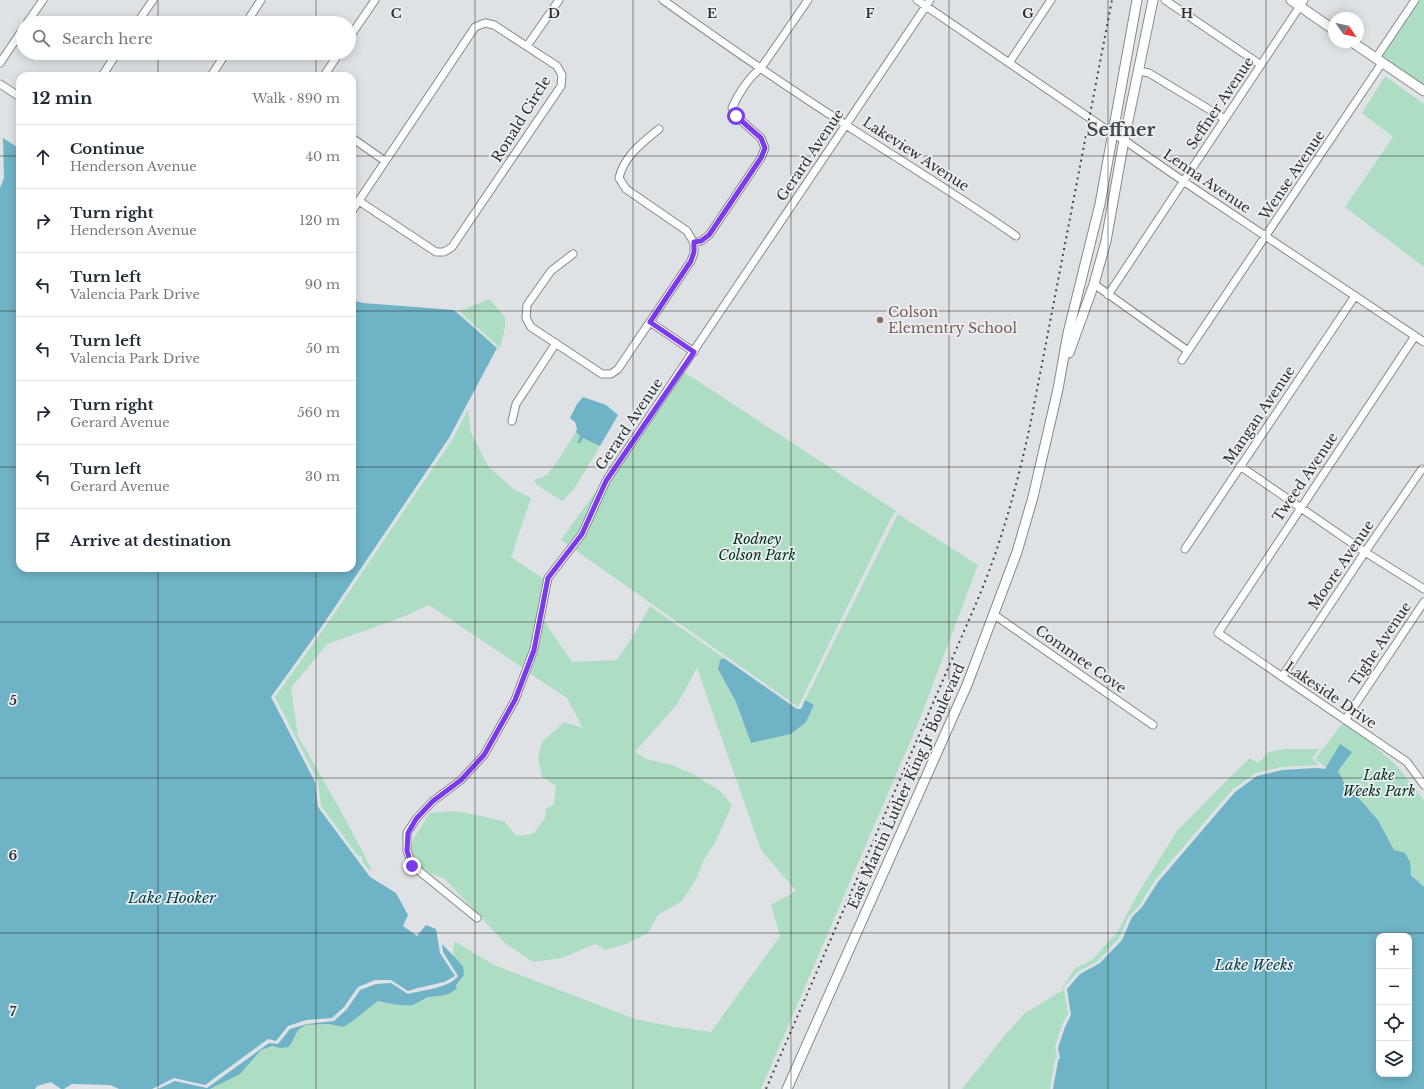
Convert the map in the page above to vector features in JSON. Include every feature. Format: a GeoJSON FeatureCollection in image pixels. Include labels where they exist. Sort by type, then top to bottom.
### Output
{"type":"FeatureCollection","features":[{"type":"Feature","properties":{"kind":"main road"},"geometry":{"type":"LineString","coordinates":[[1058,389],[1068,333],[1100,204],[1138,0]]}},
{"type":"Feature","properties":{"kind":"main road"},"geometry":{"type":"LineString","coordinates":[[1058,389],[1074,338],[1094,284],[1106,241],[1124,140],[1153,0]]}},
{"type":"Feature","properties":{"kind":"main road"},"geometry":{"type":"LineString","coordinates":[[1291,0],[1303,3],[1328,25]]}},
{"type":"Feature","properties":{"kind":"main road"},"geometry":{"type":"LineString","coordinates":[[1361,48],[1424,91]]}},
{"type":"Feature","properties":{"kind":"main road","name":"East Martin Luther King Jr Boulevard"},"geometry":{"type":"LineString","coordinates":[[787,1089],[967,685],[1017,552],[1035,488],[1058,389]]}},
{"type":"Feature","properties":{"kind":"street"},"geometry":{"type":"LineString","coordinates":[[32,16],[43,0]]}},
{"type":"Feature","properties":{"kind":"street"},"geometry":{"type":"LineString","coordinates":[[142,16],[152,0]]}},
{"type":"Feature","properties":{"kind":"street"},"geometry":{"type":"LineString","coordinates":[[251,16],[261,0]]}},
{"type":"Feature","properties":{"kind":"street"},"geometry":{"type":"LineString","coordinates":[[356,28],[375,0]]}},
{"type":"Feature","properties":{"kind":"street"},"geometry":{"type":"LineString","coordinates":[[527,46],[559,0]]}},
{"type":"Feature","properties":{"kind":"street","name":"Lakeview Avenue"},"geometry":{"type":"LineString","coordinates":[[663,0],[845,125],[967,202],[1016,236]]}},
{"type":"Feature","properties":{"kind":"street"},"geometry":{"type":"LineString","coordinates":[[694,242],[701,241],[709,235],[761,158],[765,148],[761,138],[736,116],[732,108],[735,101],[755,73],[761,68],[808,0]]}},
{"type":"Feature","properties":{"kind":"street","name":"Lenna Avenue"},"geometry":{"type":"LineString","coordinates":[[917,0],[928,3],[1009,63],[1424,342]]}},
{"type":"Feature","properties":{"kind":"street"},"geometry":{"type":"LineString","coordinates":[[1009,63],[1051,0]]}},
{"type":"Feature","properties":{"kind":"street"},"geometry":{"type":"LineString","coordinates":[[1165,0],[1261,65]]}},
{"type":"Feature","properties":{"kind":"street","name":"Wense Avenue"},"geometry":{"type":"LineString","coordinates":[[1182,360],[1266,236],[1379,60],[1415,0]]}},
{"type":"Feature","properties":{"kind":"street","name":"Gerard Avenue"},"geometry":{"type":"LineString","coordinates":[[477,918],[412,866],[407,851],[408,833],[416,819],[433,801],[461,780],[484,755],[515,700],[534,650],[548,578],[582,534],[606,481],[928,3]]}},
{"type":"Feature","properties":{"kind":"street","name":"Seffner Avenue"},"geometry":{"type":"LineString","coordinates":[[1108,295],[1303,3]]}},
{"type":"Feature","properties":{"kind":"street","name":"Ronald Circle"},"geometry":{"type":"LineString","coordinates":[[356,205],[475,27],[485,23],[494,25],[557,66],[562,75],[561,86],[452,247],[444,252],[436,252],[359,201]]}},
{"type":"Feature","properties":{"kind":"street"},"geometry":{"type":"LineString","coordinates":[[0,63],[16,39]]}},
{"type":"Feature","properties":{"kind":"street"},"geometry":{"type":"LineString","coordinates":[[105,72],[112,60]]}},
{"type":"Feature","properties":{"kind":"street"},"geometry":{"type":"LineString","coordinates":[[214,72],[221,60]]}},
{"type":"Feature","properties":{"kind":"street"},"geometry":{"type":"LineString","coordinates":[[327,72],[334,60]]}},
{"type":"Feature","properties":{"kind":"street"},"geometry":{"type":"LineString","coordinates":[[1139,71],[1149,73],[1225,119]]}},
{"type":"Feature","properties":{"kind":"street"},"geometry":{"type":"LineString","coordinates":[[0,84],[16,94]]}},
{"type":"Feature","properties":{"kind":"street"},"geometry":{"type":"LineString","coordinates":[[573,254],[551,271],[527,305],[526,318],[531,327],[556,344],[602,374],[610,374],[618,369],[691,261],[694,252],[694,242],[687,231],[626,189],[619,178],[621,168],[635,148],[659,129]]}},
{"type":"Feature","properties":{"kind":"street"},"geometry":{"type":"LineString","coordinates":[[356,141],[385,161]]}},
{"type":"Feature","properties":{"kind":"street"},"geometry":{"type":"LineString","coordinates":[[1094,284],[1188,351]]}},
{"type":"Feature","properties":{"kind":"street","name":"Mangan Avenue"},"geometry":{"type":"LineString","coordinates":[[1184,549],[1355,296]]}},
{"type":"Feature","properties":{"kind":"street"},"geometry":{"type":"LineString","coordinates":[[650,322],[694,352]]}},
{"type":"Feature","properties":{"kind":"street","name":"Tweed Avenue"},"geometry":{"type":"LineString","coordinates":[[1218,633],[1415,336]]}},
{"type":"Feature","properties":{"kind":"street"},"geometry":{"type":"LineString","coordinates":[[512,421],[516,404],[556,344]]}},
{"type":"Feature","properties":{"kind":"street"},"geometry":{"type":"LineString","coordinates":[[1240,466],[1300,509],[1424,589]]}},
{"type":"Feature","properties":{"kind":"street","name":"Moore Avenue"},"geometry":{"type":"LineString","coordinates":[[1282,677],[1422,469]]}},
{"type":"Feature","properties":{"kind":"street","name":"Tighe Avenue"},"geometry":{"type":"LineString","coordinates":[[1345,720],[1424,602]]}},
{"type":"Feature","properties":{"kind":"street","name":"Commee Cove"},"geometry":{"type":"LineString","coordinates":[[993,614],[1153,725]]}},
{"type":"Feature","properties":{"kind":"street","name":"Lakeside Drive"},"geometry":{"type":"LineString","coordinates":[[1218,633],[1407,762],[1424,785]]}},
{"type":"Feature","properties":{"kind":"green space"},"geometry":{"type":"Polygon","coordinates":[[[1420,0],[1424,0],[1424,86],[1381,57],[1420,0]]]}},
{"type":"Feature","properties":{"kind":"green space"},"geometry":{"type":"Polygon","coordinates":[[[1385,76],[1424,104],[1424,267],[1345,207],[1393,137],[1362,113],[1385,76]]]}},
{"type":"Feature","properties":{"kind":"green space"},"geometry":{"type":"Polygon","coordinates":[[[489,299],[505,317],[505,328],[500,348],[459,311],[489,299]]]}},
{"type":"Feature","properties":{"kind":"green space","name":"Rodney Colson Park"},"geometry":{"type":"Polygon","coordinates":[[[678,368],[896,511],[890,520],[798,707],[561,540],[626,449],[678,368]]]}},
{"type":"Feature","properties":{"kind":"green space"},"geometry":{"type":"Polygon","coordinates":[[[468,409],[471,432],[488,466],[512,488],[531,498],[511,557],[544,579],[530,648],[523,668],[429,605],[403,617],[327,644],[291,688],[298,736],[341,811],[372,870],[369,870],[362,861],[362,856],[358,856],[321,806],[318,781],[275,697],[323,630],[452,440],[468,409]]]}},
{"type":"Feature","properties":{"kind":"green space"},"geometry":{"type":"Polygon","coordinates":[[[576,432],[580,436],[577,443],[583,438],[600,446],[574,489],[562,501],[536,484],[534,480],[547,475],[576,432]]]}},
{"type":"Feature","properties":{"kind":"green space"},"geometry":{"type":"Polygon","coordinates":[[[898,514],[978,565],[917,726],[761,1089],[210,1089],[252,1059],[261,1050],[272,1046],[280,1048],[291,1044],[298,1030],[306,1025],[329,1024],[343,1027],[378,1001],[405,1006],[414,1005],[456,985],[463,966],[453,956],[454,941],[494,965],[635,1019],[711,1032],[780,936],[771,905],[796,891],[761,850],[697,668],[677,704],[635,752],[646,759],[672,765],[693,774],[720,791],[732,805],[715,843],[703,861],[697,878],[682,901],[658,915],[648,933],[626,944],[605,950],[595,944],[562,958],[533,962],[506,944],[444,878],[431,874],[416,865],[411,851],[411,845],[430,813],[453,811],[505,822],[516,836],[533,834],[545,818],[546,809],[554,804],[556,786],[542,777],[538,758],[542,742],[564,722],[583,728],[567,698],[529,673],[538,651],[544,621],[572,662],[617,660],[650,606],[724,658],[720,660],[718,669],[736,702],[751,743],[791,734],[806,722],[814,705],[805,700],[898,514]]]}},
{"type":"Feature","properties":{"kind":"green space","name":"Lake Weeks Park"},"geometry":{"type":"Polygon","coordinates":[[[1345,720],[1397,766],[1424,800],[1424,897],[1414,877],[1394,850],[1378,820],[1344,781],[1315,759],[1345,720]]]}},
{"type":"Feature","properties":{"kind":"green space"},"geometry":{"type":"Polygon","coordinates":[[[1284,749],[1319,749],[1312,758],[1319,765],[1281,767],[1256,773],[1232,790],[1155,880],[1140,905],[1129,916],[1119,938],[1098,961],[1079,971],[1065,986],[1064,989],[1068,1014],[1062,1025],[1055,1047],[1057,1057],[1055,1060],[1050,1089],[962,1089],[1006,1034],[1025,1013],[1063,990],[1063,987],[1074,969],[1092,960],[1118,931],[1137,895],[1177,831],[1250,758],[1258,763],[1269,752],[1284,749]]]}},
{"type":"Feature","properties":{"kind":"water","name":"Lake Hooker"},"geometry":{"type":"Polygon","coordinates":[[[3,138],[16,146],[16,572],[356,572],[356,301],[363,303],[454,310],[497,348],[449,438],[320,629],[271,697],[315,782],[318,807],[370,877],[396,893],[408,915],[403,926],[417,936],[426,925],[436,929],[440,953],[455,976],[444,982],[408,991],[391,980],[375,980],[358,987],[344,1007],[332,1018],[306,1020],[288,1026],[276,1041],[268,1039],[205,1085],[174,1078],[152,1089],[119,1089],[110,1085],[72,1084],[64,1089],[61,1089],[51,1082],[37,1086],[35,1089],[0,1089],[0,188],[4,178],[3,138]]]}},
{"type":"Feature","properties":{"kind":"water"},"geometry":{"type":"Polygon","coordinates":[[[583,397],[606,405],[618,415],[600,446],[583,438],[580,443],[577,443],[580,436],[576,432],[577,429],[575,422],[570,418],[577,404],[583,397]]]}},
{"type":"Feature","properties":{"kind":"water"},"geometry":{"type":"Polygon","coordinates":[[[724,658],[797,709],[801,709],[805,700],[814,705],[806,722],[791,734],[751,743],[736,702],[718,669],[720,660],[724,658]]]}},
{"type":"Feature","properties":{"kind":"water","name":"Lake Weeks"},"geometry":{"type":"Polygon","coordinates":[[[1340,744],[1352,752],[1338,771],[1346,786],[1378,820],[1394,850],[1405,853],[1410,862],[1411,875],[1424,887],[1424,1089],[1053,1089],[1058,1061],[1060,1058],[1058,1048],[1071,1015],[1067,989],[1080,974],[1100,963],[1122,940],[1132,917],[1142,907],[1158,882],[1235,792],[1257,776],[1282,770],[1316,768],[1325,769],[1340,744]]]}},
{"type":"Feature","properties":{"kind":"water"},"geometry":{"type":"Polygon","coordinates":[[[442,944],[463,966],[464,975],[456,985],[457,988],[450,993],[428,998],[413,1005],[404,1006],[378,1001],[343,1027],[329,1024],[306,1025],[298,1030],[288,1047],[280,1048],[272,1046],[261,1050],[240,1074],[210,1089],[158,1089],[175,1081],[207,1088],[269,1043],[278,1044],[290,1029],[307,1024],[334,1021],[347,1009],[360,990],[376,984],[391,983],[408,994],[435,988],[449,983],[458,976],[443,952],[442,944]]]}},
{"type":"Feature","properties":{"kind":"railway"},"geometry":{"type":"LineString","coordinates":[[766,1089],[975,605],[1001,538],[1017,482],[1030,426],[1112,0]]}},
{"type":"Feature","properties":{"kind":"place","name":"Colson Elementry School"},"geometry":{"type":"Point","coordinates":[880,320]}},
{"type":"Feature","properties":{"kind":"district","name":"Seffner"},"geometry":{"type":"Point","coordinates":[1121,130]}},
{"type":"Feature","properties":{"kind":"route"},"geometry":{"type":"LineString","coordinates":[[412,866],[407,851],[408,833],[416,819],[433,801],[461,780],[484,755],[515,700],[534,650],[548,578],[582,534],[606,481],[694,352],[650,322],[691,261],[694,252],[694,242],[701,241],[709,235],[761,158],[765,148],[761,138],[736,116]]}}]}
